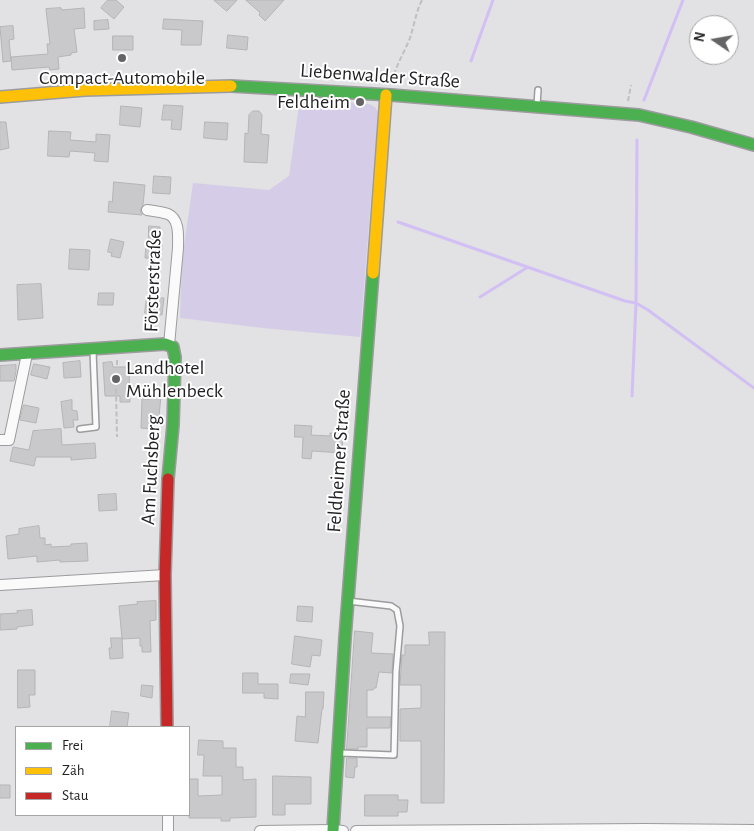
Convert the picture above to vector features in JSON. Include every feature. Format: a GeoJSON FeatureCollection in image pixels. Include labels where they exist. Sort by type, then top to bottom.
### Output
{"type":"FeatureCollection","features":[{"type":"Feature","properties":{"kind":"street","name":"Liebenwalder Straße"},"geometry":{"type":"LineString","coordinates":[[0,97],[95,90],[241,86],[389,95],[625,113],[691,126],[754,145]]}},
{"type":"Feature","properties":{"kind":"street","name":"Feldheimer Straße"},"geometry":{"type":"LineString","coordinates":[[338,830],[338,753],[348,600],[389,95]]}},
{"type":"Feature","properties":{"kind":"street","name":"Försterstraße"},"geometry":{"type":"LineString","coordinates":[[0,355],[167,344],[178,232],[173,217],[147,210]]}},
{"type":"Feature","properties":{"kind":"street","name":"Am Fuchsberg"},"geometry":{"type":"LineString","coordinates":[[167,344],[173,347],[175,357],[173,425],[167,492],[165,575],[167,726]]}},
{"type":"Feature","properties":{"kind":"street"},"geometry":{"type":"LineString","coordinates":[[0,440],[9,440],[27,354]]}},
{"type":"Feature","properties":{"kind":"street"},"geometry":{"type":"LineString","coordinates":[[0,586],[165,575]]}},
{"type":"Feature","properties":{"kind":"street"},"geometry":{"type":"LineString","coordinates":[[168,816],[168,831]]}},
{"type":"Feature","properties":{"kind":"street"},"geometry":{"type":"LineString","coordinates":[[260,831],[338,830]]}},
{"type":"Feature","properties":{"kind":"street"},"geometry":{"type":"LineString","coordinates":[[356,831],[754,830]]}},
{"type":"Feature","properties":{"kind":"lane"},"geometry":{"type":"LineString","coordinates":[[537,106],[538,90]]}},
{"type":"Feature","properties":{"kind":"lane"},"geometry":{"type":"LineString","coordinates":[[80,430],[96,427],[93,349]]}},
{"type":"Feature","properties":{"kind":"lane"},"geometry":{"type":"LineString","coordinates":[[338,753],[394,755],[396,672],[400,626],[397,610],[391,606],[348,600]]}},
{"type":"Feature","properties":{"kind":"path"},"geometry":{"type":"LineString","coordinates":[[389,95],[393,75],[410,37],[416,12],[422,0]]}},
{"type":"Feature","properties":{"kind":"path"},"geometry":{"type":"LineString","coordinates":[[625,113],[631,85]]}},
{"type":"Feature","properties":{"kind":"path"},"geometry":{"type":"LineString","coordinates":[[116,389],[117,437]]}},
{"type":"Feature","properties":{"kind":"shaded area"},"geometry":{"type":"Polygon","coordinates":[[[300,98],[330,99],[331,101],[369,104],[375,107],[378,112],[360,337],[180,318],[182,260],[193,183],[269,190],[289,176],[300,98]]]}},
{"type":"Feature","properties":{"kind":"building"},"geometry":{"type":"Polygon","coordinates":[[[108,0],[116,0],[124,7],[114,19],[101,8],[108,0]]]}},
{"type":"Feature","properties":{"kind":"building"},"geometry":{"type":"Polygon","coordinates":[[[214,0],[237,0],[227,11],[214,0]]]}},
{"type":"Feature","properties":{"kind":"building"},"geometry":{"type":"Polygon","coordinates":[[[246,0],[284,0],[265,21],[259,15],[260,13],[246,0]]]}},
{"type":"Feature","properties":{"kind":"building"},"geometry":{"type":"Polygon","coordinates":[[[61,8],[62,10],[84,8],[85,28],[74,29],[77,52],[58,57],[59,69],[50,70],[49,67],[12,70],[11,57],[48,54],[47,44],[50,44],[46,9],[61,8]]]}},
{"type":"Feature","properties":{"kind":"building"},"geometry":{"type":"Polygon","coordinates":[[[164,19],[203,21],[201,45],[181,45],[182,30],[163,29],[164,19]]]}},
{"type":"Feature","properties":{"kind":"building"},"geometry":{"type":"Polygon","coordinates":[[[108,20],[109,29],[94,30],[94,21],[108,20]]]}},
{"type":"Feature","properties":{"kind":"building"},"geometry":{"type":"Polygon","coordinates":[[[13,26],[14,39],[9,40],[11,61],[3,62],[0,27],[13,26]]]}},
{"type":"Feature","properties":{"kind":"building"},"geometry":{"type":"Polygon","coordinates":[[[228,35],[248,37],[247,50],[227,48],[228,35]]]}},
{"type":"Feature","properties":{"kind":"building"},"geometry":{"type":"Polygon","coordinates":[[[113,36],[133,36],[133,50],[113,50],[113,36]]]}},
{"type":"Feature","properties":{"kind":"building"},"geometry":{"type":"Polygon","coordinates":[[[164,105],[183,106],[181,130],[171,129],[172,120],[162,120],[164,105]]]}},
{"type":"Feature","properties":{"kind":"building"},"geometry":{"type":"Polygon","coordinates":[[[121,106],[142,108],[140,127],[120,125],[121,106]]]}},
{"type":"Feature","properties":{"kind":"building"},"geometry":{"type":"Polygon","coordinates":[[[253,111],[259,111],[262,115],[261,134],[269,135],[267,163],[244,162],[245,133],[248,134],[249,115],[253,111]]]}},
{"type":"Feature","properties":{"kind":"building"},"geometry":{"type":"Polygon","coordinates":[[[0,122],[6,122],[9,148],[0,150],[0,122]]]}},
{"type":"Feature","properties":{"kind":"building"},"geometry":{"type":"Polygon","coordinates":[[[205,122],[228,123],[227,140],[204,138],[205,122]]]}},
{"type":"Feature","properties":{"kind":"building"},"geometry":{"type":"Polygon","coordinates":[[[49,131],[71,132],[70,140],[96,142],[96,134],[110,135],[108,162],[94,161],[95,153],[70,151],[69,157],[48,156],[49,131]]]}},
{"type":"Feature","properties":{"kind":"building"},"geometry":{"type":"Polygon","coordinates":[[[154,176],[171,177],[170,194],[153,193],[154,176]]]}},
{"type":"Feature","properties":{"kind":"building"},"geometry":{"type":"Polygon","coordinates":[[[114,182],[145,185],[143,205],[140,210],[142,215],[108,212],[109,201],[112,202],[114,182]]]}},
{"type":"Feature","properties":{"kind":"building"},"geometry":{"type":"Polygon","coordinates":[[[149,226],[160,227],[159,245],[162,245],[161,259],[145,258],[149,226]]]}},
{"type":"Feature","properties":{"kind":"building"},"geometry":{"type":"Polygon","coordinates":[[[111,239],[124,242],[120,258],[111,256],[112,253],[108,252],[111,239]]]}},
{"type":"Feature","properties":{"kind":"building"},"geometry":{"type":"Polygon","coordinates":[[[70,249],[90,250],[89,270],[69,269],[70,249]]]}},
{"type":"Feature","properties":{"kind":"building"},"geometry":{"type":"Polygon","coordinates":[[[41,284],[43,318],[18,320],[17,285],[41,284]]]}},
{"type":"Feature","properties":{"kind":"building"},"geometry":{"type":"Polygon","coordinates":[[[99,293],[114,293],[113,305],[98,305],[99,293]]]}},
{"type":"Feature","properties":{"kind":"building"},"geometry":{"type":"Polygon","coordinates":[[[147,297],[164,298],[162,315],[145,313],[147,297]]]}},
{"type":"Feature","properties":{"kind":"building"},"geometry":{"type":"Polygon","coordinates":[[[80,361],[81,377],[64,378],[63,363],[80,361]]]}},
{"type":"Feature","properties":{"kind":"building"},"geometry":{"type":"Polygon","coordinates":[[[112,362],[113,367],[129,367],[130,402],[120,402],[120,396],[105,396],[103,363],[112,362]]]}},
{"type":"Feature","properties":{"kind":"building"},"geometry":{"type":"Polygon","coordinates":[[[34,364],[50,367],[47,379],[31,375],[34,364]]]}},
{"type":"Feature","properties":{"kind":"building"},"geometry":{"type":"Polygon","coordinates":[[[16,365],[14,381],[0,381],[0,366],[16,365]]]}},
{"type":"Feature","properties":{"kind":"building"},"geometry":{"type":"Polygon","coordinates":[[[151,396],[161,396],[159,416],[152,416],[150,429],[141,428],[142,399],[150,399],[151,396]]]}},
{"type":"Feature","properties":{"kind":"building"},"geometry":{"type":"Polygon","coordinates":[[[72,400],[72,410],[77,411],[78,420],[73,420],[74,427],[64,428],[61,402],[72,400]]]}},
{"type":"Feature","properties":{"kind":"building"},"geometry":{"type":"Polygon","coordinates":[[[24,405],[39,408],[36,423],[20,420],[24,405]]]}},
{"type":"Feature","properties":{"kind":"building"},"geometry":{"type":"Polygon","coordinates":[[[295,425],[312,426],[311,435],[330,436],[330,433],[343,434],[342,453],[312,451],[311,459],[302,458],[303,437],[295,437],[295,425]]]}},
{"type":"Feature","properties":{"kind":"building"},"geometry":{"type":"Polygon","coordinates":[[[61,429],[62,445],[95,443],[96,458],[71,460],[71,457],[36,457],[34,466],[10,461],[13,447],[29,450],[33,431],[61,429]]]}},
{"type":"Feature","properties":{"kind":"building"},"geometry":{"type":"Polygon","coordinates":[[[116,494],[117,510],[99,511],[98,495],[116,494]]]}},
{"type":"Feature","properties":{"kind":"building"},"geometry":{"type":"Polygon","coordinates":[[[39,526],[40,538],[45,538],[45,545],[51,544],[51,547],[87,543],[88,561],[60,562],[60,560],[37,562],[37,556],[8,559],[6,536],[19,534],[19,529],[39,526]]]}},
{"type":"Feature","properties":{"kind":"building"},"geometry":{"type":"Polygon","coordinates":[[[156,601],[156,620],[150,621],[151,652],[142,652],[140,638],[122,639],[119,606],[138,604],[137,602],[156,601]]]}},
{"type":"Feature","properties":{"kind":"building"},"geometry":{"type":"Polygon","coordinates":[[[298,606],[313,607],[312,622],[297,621],[298,606]]]}},
{"type":"Feature","properties":{"kind":"building"},"geometry":{"type":"Polygon","coordinates":[[[32,610],[33,625],[17,627],[17,629],[0,630],[0,614],[32,610]]]}},
{"type":"Feature","properties":{"kind":"building"},"geometry":{"type":"Polygon","coordinates":[[[355,631],[373,633],[371,653],[393,654],[392,673],[379,672],[376,688],[367,690],[367,717],[391,717],[390,728],[367,728],[367,747],[347,749],[355,631]]]}},
{"type":"Feature","properties":{"kind":"building"},"geometry":{"type":"Polygon","coordinates":[[[429,632],[445,632],[444,803],[421,803],[421,741],[400,741],[400,709],[421,708],[421,685],[400,685],[402,655],[405,655],[405,645],[429,645],[429,632]]]}},
{"type":"Feature","properties":{"kind":"building"},"geometry":{"type":"Polygon","coordinates":[[[295,636],[322,640],[320,656],[312,655],[310,667],[292,664],[295,636]]]}},
{"type":"Feature","properties":{"kind":"building"},"geometry":{"type":"Polygon","coordinates":[[[111,638],[122,638],[123,658],[110,659],[109,648],[111,648],[111,638]]]}},
{"type":"Feature","properties":{"kind":"building"},"geometry":{"type":"Polygon","coordinates":[[[18,670],[35,670],[35,695],[29,695],[30,707],[18,708],[18,670]]]}},
{"type":"Feature","properties":{"kind":"building"},"geometry":{"type":"Polygon","coordinates":[[[243,673],[258,673],[258,684],[278,684],[278,699],[264,698],[264,693],[243,693],[243,673]]]}},
{"type":"Feature","properties":{"kind":"building"},"geometry":{"type":"Polygon","coordinates":[[[291,674],[310,674],[308,685],[290,683],[291,674]]]}},
{"type":"Feature","properties":{"kind":"building"},"geometry":{"type":"Polygon","coordinates":[[[142,685],[153,686],[152,698],[141,696],[142,685]]]}},
{"type":"Feature","properties":{"kind":"building"},"geometry":{"type":"Polygon","coordinates":[[[306,692],[324,692],[318,743],[295,741],[297,716],[305,717],[306,692]]]}},
{"type":"Feature","properties":{"kind":"building"},"geometry":{"type":"Polygon","coordinates":[[[112,711],[129,713],[127,726],[110,726],[112,711]]]}},
{"type":"Feature","properties":{"kind":"building"},"geometry":{"type":"Polygon","coordinates":[[[199,740],[223,741],[223,748],[236,748],[236,767],[243,767],[243,780],[256,779],[256,817],[230,818],[230,821],[221,821],[221,818],[189,818],[190,779],[198,779],[198,796],[222,795],[222,776],[203,776],[204,755],[198,755],[199,740]]]}},
{"type":"Feature","properties":{"kind":"building"},"geometry":{"type":"Polygon","coordinates":[[[347,758],[357,758],[354,778],[346,777],[347,758]]]}},
{"type":"Feature","properties":{"kind":"building"},"geometry":{"type":"Polygon","coordinates":[[[273,776],[311,777],[311,804],[285,804],[285,815],[273,815],[273,776]]]}},
{"type":"Feature","properties":{"kind":"building"},"geometry":{"type":"Polygon","coordinates":[[[0,785],[10,785],[10,798],[0,798],[0,785]]]}},
{"type":"Feature","properties":{"kind":"building"},"geometry":{"type":"Polygon","coordinates":[[[365,795],[398,795],[398,800],[408,800],[407,812],[398,812],[398,816],[365,816],[365,795]]]}},
{"type":"Feature","properties":{"kind":"waterway"},"geometry":{"type":"LineString","coordinates":[[471,61],[493,0]]}},
{"type":"Feature","properties":{"kind":"waterway"},"geometry":{"type":"LineString","coordinates":[[644,100],[683,0]]}},
{"type":"Feature","properties":{"kind":"waterway"},"geometry":{"type":"LineString","coordinates":[[632,396],[636,303],[637,140]]}},
{"type":"Feature","properties":{"kind":"waterway"},"geometry":{"type":"LineString","coordinates":[[398,222],[625,301],[636,303],[754,388]]}},
{"type":"Feature","properties":{"kind":"waterway"},"geometry":{"type":"LineString","coordinates":[[480,297],[528,267]]}},
{"type":"Feature","properties":{"kind":"traffic: fast"},"geometry":{"type":"LineString","coordinates":[[231,86],[391,95],[639,115],[691,127],[754,145]]}},
{"type":"Feature","properties":{"kind":"traffic: fast"},"geometry":{"type":"LineString","coordinates":[[333,830],[345,638],[373,273]]}},
{"type":"Feature","properties":{"kind":"traffic: fast"},"geometry":{"type":"LineString","coordinates":[[0,355],[165,344],[173,347],[175,357],[173,425],[168,479]]}},
{"type":"Feature","properties":{"kind":"traffic: slow"},"geometry":{"type":"LineString","coordinates":[[0,97],[85,90],[231,86]]}},
{"type":"Feature","properties":{"kind":"traffic: slow"},"geometry":{"type":"LineString","coordinates":[[373,273],[386,95]]}},
{"type":"Feature","properties":{"kind":"traffic: jam"},"geometry":{"type":"LineString","coordinates":[[167,726],[165,575],[168,479]]}},
{"type":"Feature","properties":{"kind":"place","name":"Compact-Automobile"},"geometry":{"type":"Point","coordinates":[122,58]}},
{"type":"Feature","properties":{"kind":"place","name":"Feldheim"},"geometry":{"type":"Point","coordinates":[360,102]}},
{"type":"Feature","properties":{"kind":"place","name":"Landhotel Mühlenbeck"},"geometry":{"type":"Point","coordinates":[116,379]}}]}
